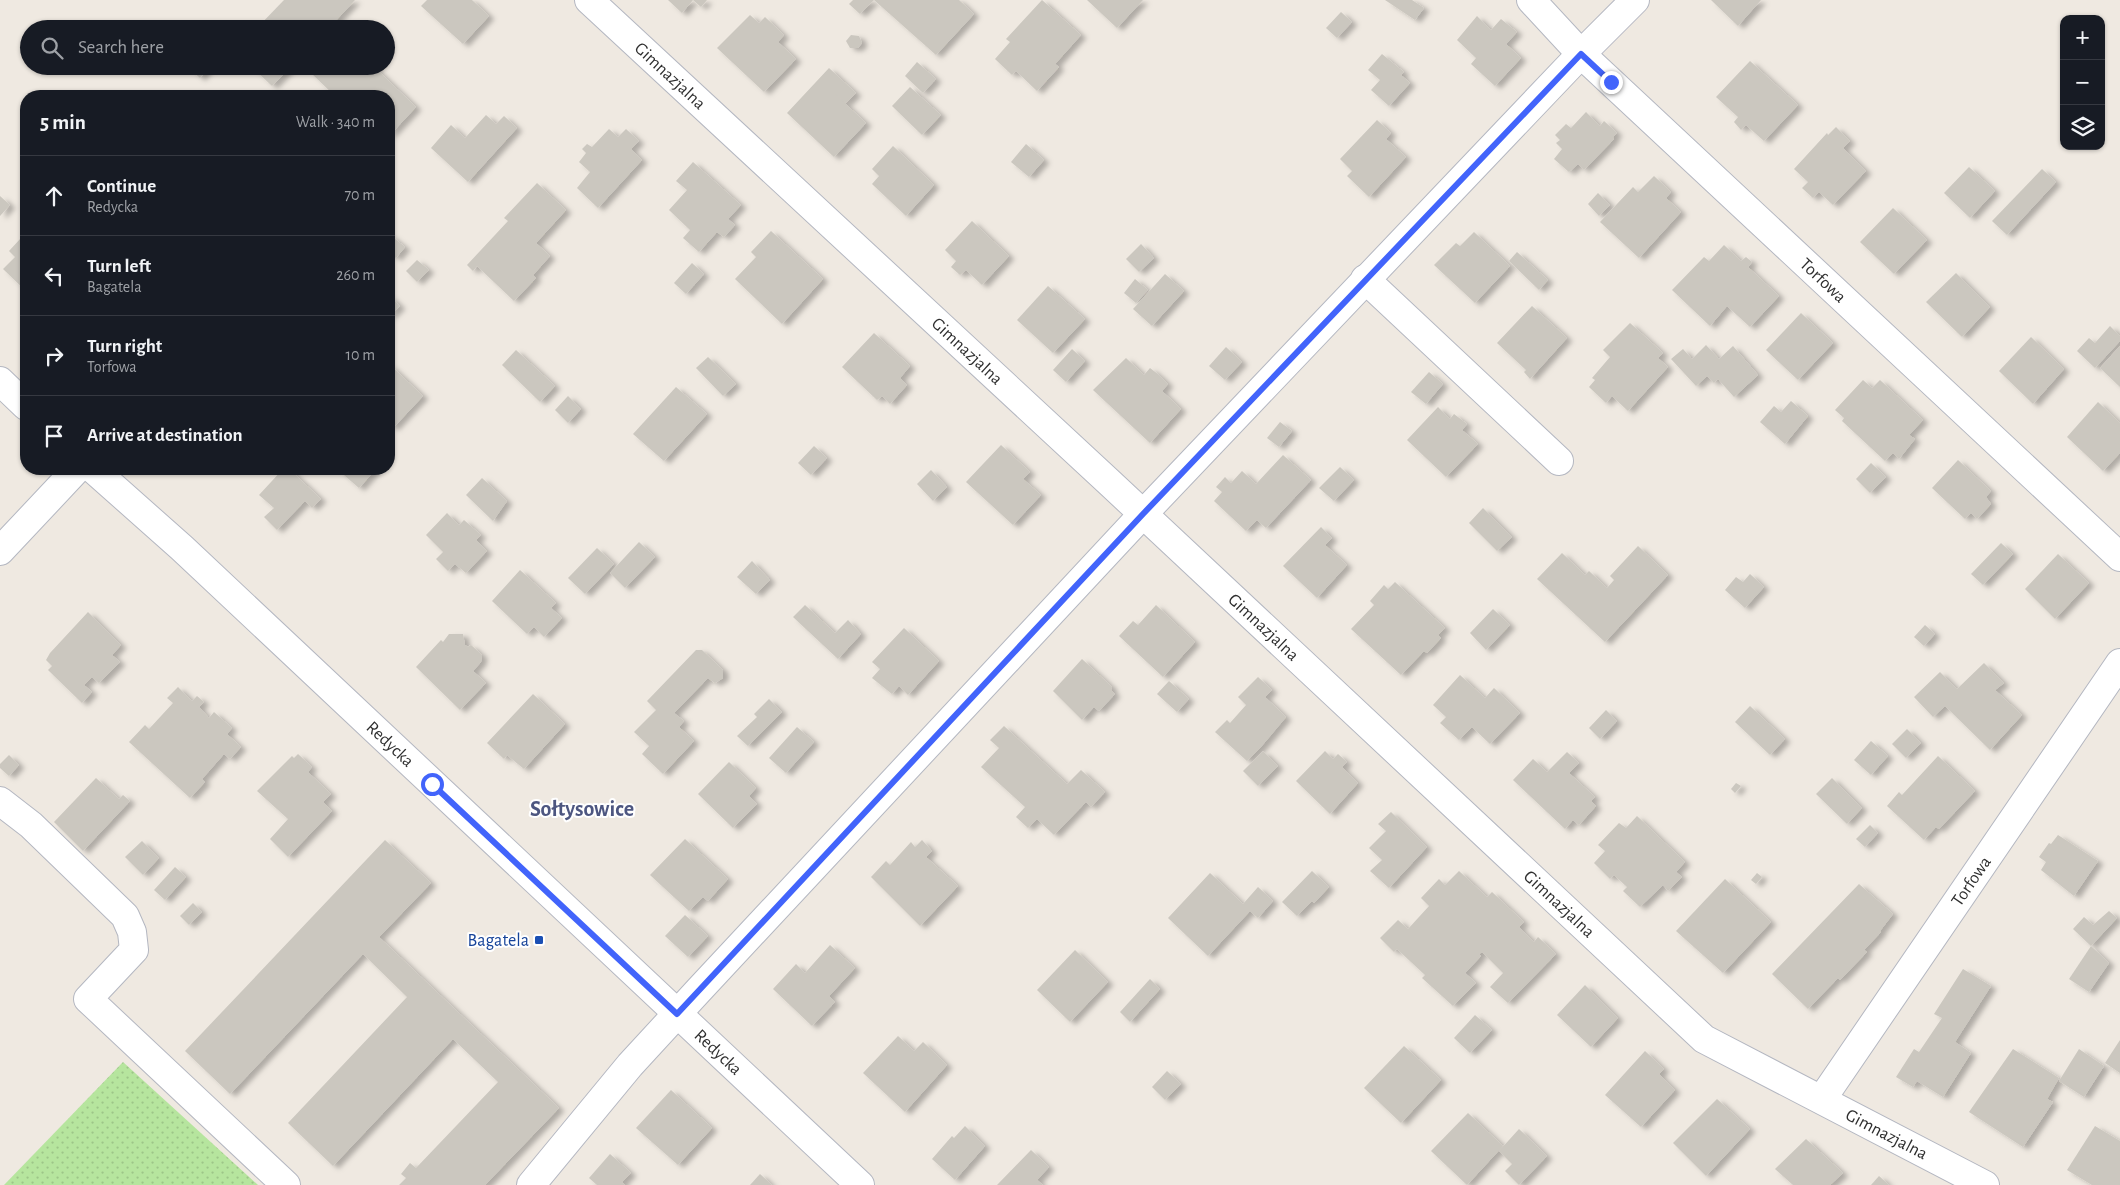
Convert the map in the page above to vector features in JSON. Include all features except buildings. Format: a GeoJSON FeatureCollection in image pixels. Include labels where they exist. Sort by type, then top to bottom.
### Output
{"type":"FeatureCollection","features":[{"type":"Feature","properties":{"kind":"street","name":"Gimnazjalna"},"geometry":{"type":"LineString","coordinates":[[590,0],[1143,514],[1704,1040],[1822,1099],[1985,1185]]}},
{"type":"Feature","properties":{"kind":"street","name":"Torfowa"},"geometry":{"type":"LineString","coordinates":[[1531,0],[1581,54],[2120,557]]}},
{"type":"Feature","properties":{"kind":"street"},"geometry":{"type":"LineString","coordinates":[[531,1185],[630,1065],[677,1014],[1143,514],[1581,54],[1635,0]]}},
{"type":"Feature","properties":{"kind":"street"},"geometry":{"type":"LineString","coordinates":[[1365,280],[1559,461]]}},
{"type":"Feature","properties":{"kind":"street"},"geometry":{"type":"LineString","coordinates":[[0,381],[20,400]]}},
{"type":"Feature","properties":{"kind":"street"},"geometry":{"type":"LineString","coordinates":[[0,551],[71,475]]}},
{"type":"Feature","properties":{"kind":"street","name":"Redycka"},"geometry":{"type":"LineString","coordinates":[[100,475],[189,555],[860,1185]]}},
{"type":"Feature","properties":{"kind":"street","name":"Torfowa"},"geometry":{"type":"LineString","coordinates":[[1822,1099],[2120,663]]}},
{"type":"Feature","properties":{"kind":"street"},"geometry":{"type":"LineString","coordinates":[[0,801],[31,825],[125,916],[132,932],[134,950],[88,999],[286,1185]]}},
{"type":"Feature","properties":{"kind":"green space"},"geometry":{"type":"Polygon","coordinates":[[[123,1062],[258,1185],[4,1185],[123,1062]]]}},
{"type":"Feature","properties":{"kind":"place","name":"Bagatela"},"geometry":{"type":"Point","coordinates":[539,940]}},
{"type":"Feature","properties":{"kind":"district","name":"Sołtysowice"},"geometry":{"type":"Point","coordinates":[582,808]}},
{"type":"Feature","properties":{"kind":"route"},"geometry":{"type":"LineString","coordinates":[[432,784],[677,1014],[1143,514],[1581,54],[1611,82]]}}]}
